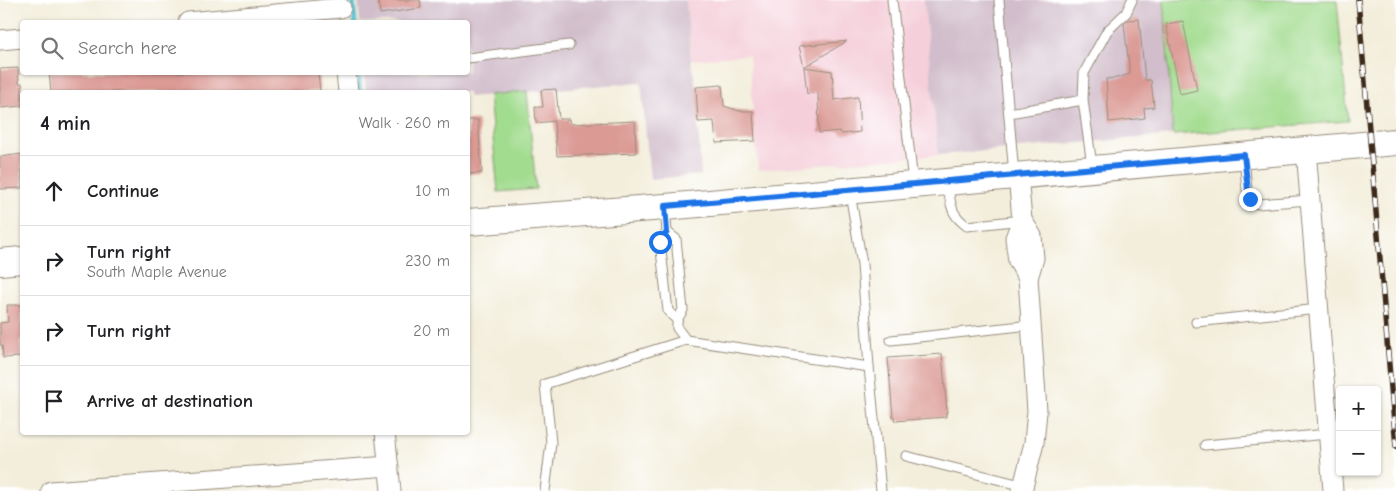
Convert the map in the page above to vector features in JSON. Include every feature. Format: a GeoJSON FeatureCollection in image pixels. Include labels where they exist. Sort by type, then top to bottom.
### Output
{"type":"FeatureCollection","features":[{"type":"Feature","properties":{"kind":"main road"},"geometry":{"type":"LineString","coordinates":[[470,222],[666,219],[849,190],[1396,142]]}},
{"type":"Feature","properties":{"kind":"main road"},"geometry":{"type":"LineString","coordinates":[[0,262],[20,260]]}},
{"type":"Feature","properties":{"kind":"street"},"geometry":{"type":"LineString","coordinates":[[214,20],[342,10]]}},
{"type":"Feature","properties":{"kind":"street"},"geometry":{"type":"LineString","coordinates":[[0,40],[20,38]]}},
{"type":"Feature","properties":{"kind":"street"},"geometry":{"type":"LineString","coordinates":[[348,90],[349,75]]}},
{"type":"Feature","properties":{"kind":"street"},"geometry":{"type":"LineString","coordinates":[[1306,149],[1333,491]]}},
{"type":"Feature","properties":{"kind":"street"},"geometry":{"type":"LineString","coordinates":[[1016,175],[1022,220],[1015,238],[1018,261],[1028,278],[1037,411],[1034,443],[1023,488]]}},
{"type":"Feature","properties":{"kind":"street"},"geometry":{"type":"LineString","coordinates":[[385,435],[391,491]]}},
{"type":"Feature","properties":{"kind":"street"},"geometry":{"type":"LineString","coordinates":[[51,491],[389,466]]}},
{"type":"Feature","properties":{"kind":"lane"},"geometry":{"type":"LineString","coordinates":[[892,0],[914,184]]}},
{"type":"Feature","properties":{"kind":"lane"},"geometry":{"type":"LineString","coordinates":[[999,0],[1016,175]]}},
{"type":"Feature","properties":{"kind":"lane"},"geometry":{"type":"LineString","coordinates":[[1092,168],[1083,100],[1084,73],[1107,31],[1126,13],[1132,0]]}},
{"type":"Feature","properties":{"kind":"lane"},"geometry":{"type":"LineString","coordinates":[[470,58],[570,45]]}},
{"type":"Feature","properties":{"kind":"lane"},"geometry":{"type":"LineString","coordinates":[[1009,113],[1083,100]]}},
{"type":"Feature","properties":{"kind":"lane"},"geometry":{"type":"LineString","coordinates":[[1244,155],[1250,199],[1258,204],[1310,200]]}},
{"type":"Feature","properties":{"kind":"lane"},"geometry":{"type":"LineString","coordinates":[[947,181],[953,214],[967,226],[1022,220]]}},
{"type":"Feature","properties":{"kind":"lane"},"geometry":{"type":"LineString","coordinates":[[849,190],[862,264],[869,367],[881,491]]}},
{"type":"Feature","properties":{"kind":"lane"},"geometry":{"type":"LineString","coordinates":[[666,219],[660,242],[668,310],[677,320]]}},
{"type":"Feature","properties":{"kind":"lane"},"geometry":{"type":"LineString","coordinates":[[666,219],[676,239],[679,268],[683,310],[677,320],[677,328],[686,340]]}},
{"type":"Feature","properties":{"kind":"lane"},"geometry":{"type":"LineString","coordinates":[[1196,322],[1319,309]]}},
{"type":"Feature","properties":{"kind":"lane"},"geometry":{"type":"LineString","coordinates":[[891,340],[1031,325]]}},
{"type":"Feature","properties":{"kind":"lane"},"geometry":{"type":"LineString","coordinates":[[545,491],[551,443],[546,384],[686,340],[869,367]]}},
{"type":"Feature","properties":{"kind":"lane"},"geometry":{"type":"LineString","coordinates":[[1205,445],[1328,434]]}},
{"type":"Feature","properties":{"kind":"lane"},"geometry":{"type":"LineString","coordinates":[[906,456],[1023,488]]}},
{"type":"Feature","properties":{"kind":"shaded area"},"geometry":{"type":"Polygon","coordinates":[[[358,0],[686,0],[691,60],[696,87],[701,175],[650,179],[641,82],[470,97],[470,90],[366,90],[364,75],[470,75],[470,20],[360,20],[358,0]]]}},
{"type":"Feature","properties":{"kind":"shaded area"},"geometry":{"type":"Polygon","coordinates":[[[686,0],[924,0],[938,155],[759,170],[749,55],[691,60],[686,0]]]}},
{"type":"Feature","properties":{"kind":"shaded area"},"geometry":{"type":"Polygon","coordinates":[[[924,0],[1164,0],[1173,135],[938,155],[924,0]]]}},
{"type":"Feature","properties":{"kind":"green space"},"geometry":{"type":"Polygon","coordinates":[[[1164,0],[1337,0],[1348,121],[1173,135],[1164,0]]]}},
{"type":"Feature","properties":{"kind":"green space"},"geometry":{"type":"Polygon","coordinates":[[[527,91],[536,189],[498,192],[489,95],[527,91]]]}},
{"type":"Feature","properties":{"kind":"building"},"geometry":{"type":"Polygon","coordinates":[[[378,0],[420,0],[421,8],[380,14],[378,0]]]}},
{"type":"Feature","properties":{"kind":"building"},"geometry":{"type":"Polygon","coordinates":[[[1139,19],[1145,80],[1151,80],[1154,107],[1144,108],[1145,118],[1109,122],[1106,79],[1130,74],[1124,24],[1128,20],[1139,19]]]}},
{"type":"Feature","properties":{"kind":"building"},"geometry":{"type":"Polygon","coordinates":[[[1183,21],[1197,90],[1180,94],[1166,24],[1183,21]]]}},
{"type":"Feature","properties":{"kind":"building"},"geometry":{"type":"Polygon","coordinates":[[[847,41],[804,67],[799,46],[847,41]]]}},
{"type":"Feature","properties":{"kind":"building"},"geometry":{"type":"Polygon","coordinates":[[[804,67],[832,71],[834,100],[858,97],[860,132],[842,134],[839,131],[819,133],[818,92],[807,94],[804,67]]]}},
{"type":"Feature","properties":{"kind":"building"},"geometry":{"type":"Polygon","coordinates":[[[18,68],[19,83],[22,83],[20,106],[0,108],[0,69],[18,68]]]}},
{"type":"Feature","properties":{"kind":"building"},"geometry":{"type":"Polygon","coordinates":[[[49,75],[318,75],[320,90],[51,90],[49,75]]]}},
{"type":"Feature","properties":{"kind":"building"},"geometry":{"type":"Polygon","coordinates":[[[722,85],[724,106],[740,111],[753,111],[755,141],[716,143],[714,121],[698,122],[696,87],[722,85]]]}},
{"type":"Feature","properties":{"kind":"building"},"geometry":{"type":"Polygon","coordinates":[[[556,89],[559,119],[569,119],[570,124],[635,121],[636,153],[557,156],[554,121],[536,123],[535,107],[543,107],[541,90],[556,89]]]}},
{"type":"Feature","properties":{"kind":"building"},"geometry":{"type":"Polygon","coordinates":[[[470,120],[478,120],[482,173],[470,174],[470,120]]]}},
{"type":"Feature","properties":{"kind":"building"},"geometry":{"type":"Polygon","coordinates":[[[20,154],[20,188],[0,189],[0,157],[20,154]]]}},
{"type":"Feature","properties":{"kind":"building"},"geometry":{"type":"Polygon","coordinates":[[[7,305],[20,305],[20,357],[3,358],[2,345],[0,345],[0,323],[8,322],[7,305]]]}},
{"type":"Feature","properties":{"kind":"building"},"geometry":{"type":"Polygon","coordinates":[[[942,354],[946,417],[895,421],[893,417],[888,358],[942,354]]]}},
{"type":"Feature","properties":{"kind":"waterway"},"geometry":{"type":"LineString","coordinates":[[353,0],[355,20]]}},
{"type":"Feature","properties":{"kind":"waterway"},"geometry":{"type":"LineString","coordinates":[[358,75],[360,90]]}},
{"type":"Feature","properties":{"kind":"railway"},"geometry":{"type":"LineString","coordinates":[[1358,0],[1396,447]]}},
{"type":"Feature","properties":{"kind":"route"},"geometry":{"type":"LineString","coordinates":[[660,242],[667,232],[665,206],[1244,155],[1250,199]]}}]}
